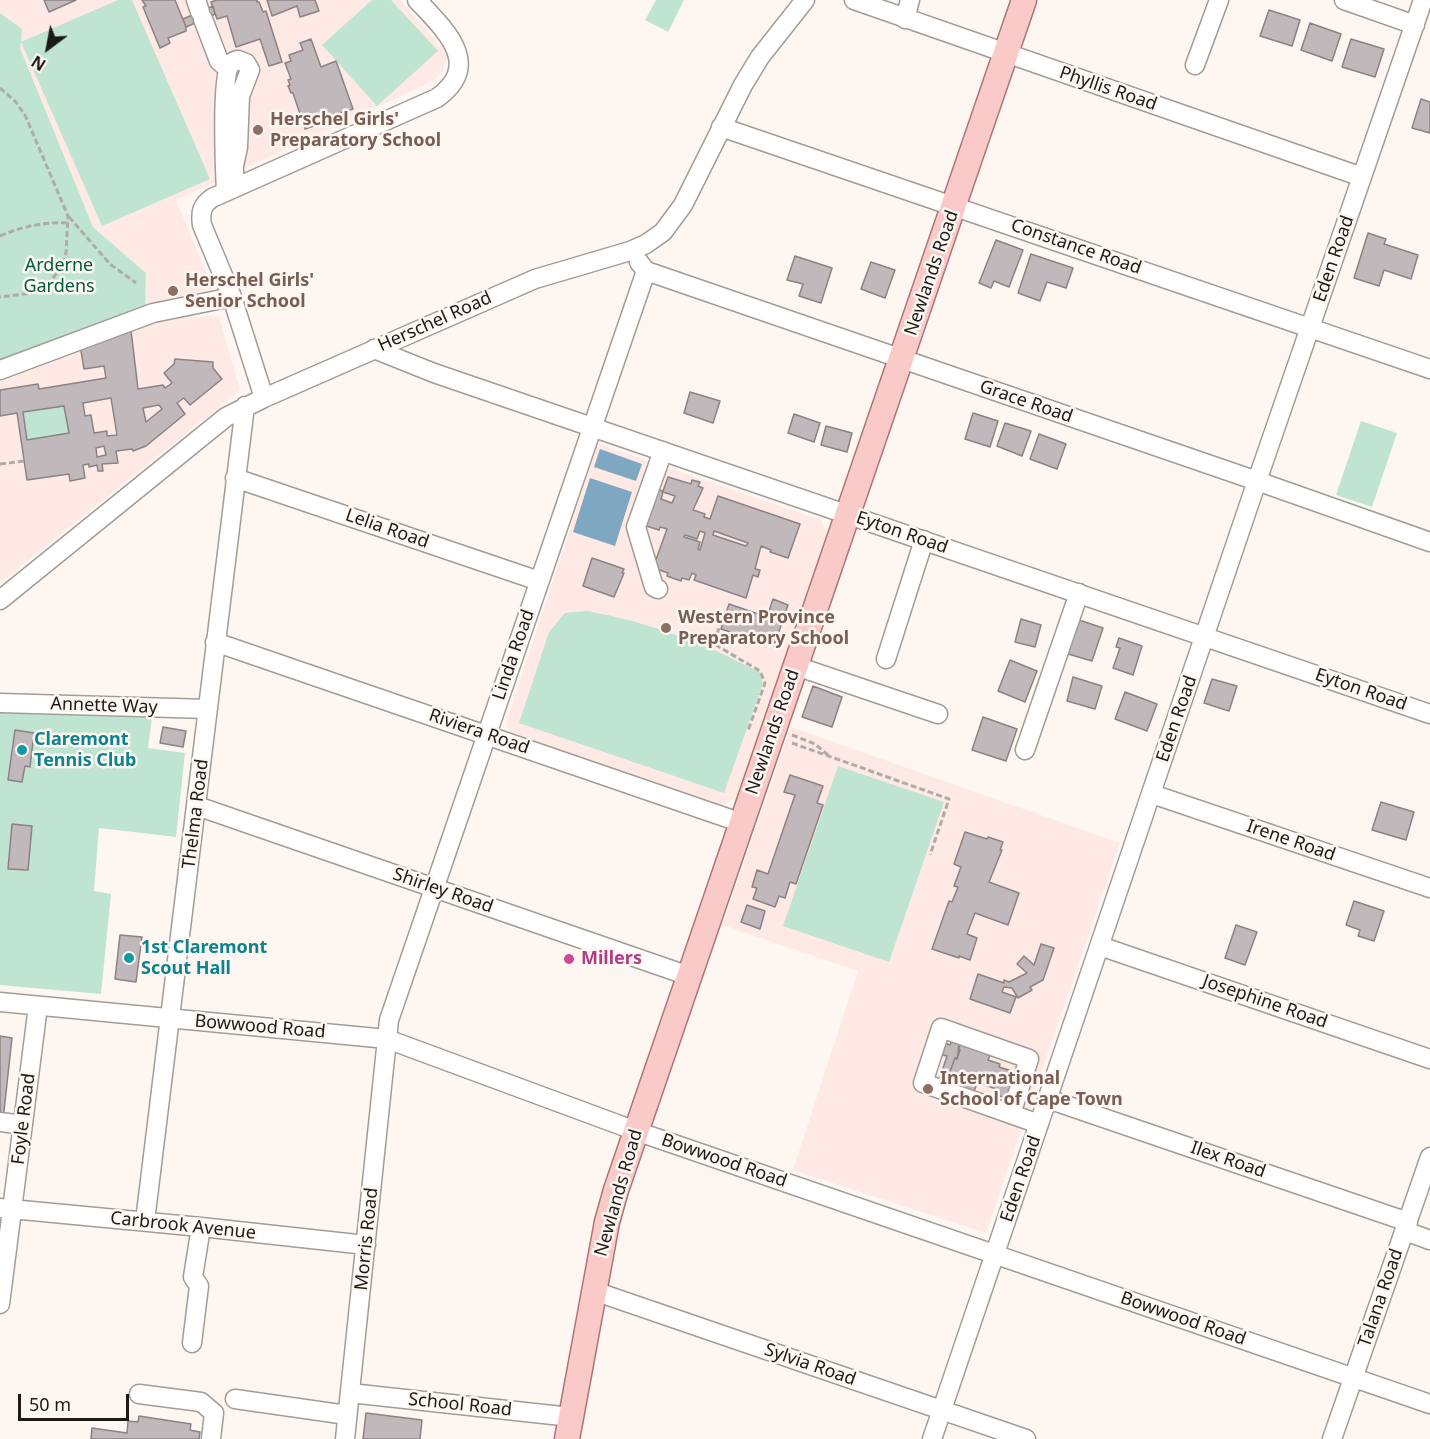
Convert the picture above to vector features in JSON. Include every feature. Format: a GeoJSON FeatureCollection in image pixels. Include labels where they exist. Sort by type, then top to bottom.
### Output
{"type":"FeatureCollection","features":[{"type":"Feature","properties":{"kind":"main road","name":"Newlands Road"},"geometry":{"type":"LineString","coordinates":[[569,1428],[607,1222],[636,1131],[1024,0]]}},
{"type":"Feature","properties":{"kind":"street"},"geometry":{"type":"LineString","coordinates":[[264,398],[232,297],[200,215],[206,203],[230,190],[437,98],[445,92],[456,77],[457,51],[449,35],[417,0]]}},
{"type":"Feature","properties":{"kind":"street","name":"Herschel Road"},"geometry":{"type":"LineString","coordinates":[[0,600],[202,435],[245,406],[535,279],[630,250],[652,240],[672,222],[693,186],[743,85],[760,57],[805,0]]}},
{"type":"Feature","properties":{"kind":"street","name":"Phyllis Road"},"geometry":{"type":"LineString","coordinates":[[854,0],[1362,177]]}},
{"type":"Feature","properties":{"kind":"street"},"geometry":{"type":"LineString","coordinates":[[905,19],[910,0]]}},
{"type":"Feature","properties":{"kind":"street"},"geometry":{"type":"LineString","coordinates":[[1195,65],[1219,0]]}},
{"type":"Feature","properties":{"kind":"street"},"geometry":{"type":"LineString","coordinates":[[1344,0],[1415,25]]}},
{"type":"Feature","properties":{"kind":"street","name":"Eden Road"},"geometry":{"type":"LineString","coordinates":[[932,1439],[1423,0]]}},
{"type":"Feature","properties":{"kind":"street"},"geometry":{"type":"LineString","coordinates":[[200,10],[219,61],[228,69],[225,106],[230,190]]}},
{"type":"Feature","properties":{"kind":"street","name":"Constance Road"},"geometry":{"type":"LineString","coordinates":[[721,127],[1430,369]]}},
{"type":"Feature","properties":{"kind":"street"},"geometry":{"type":"LineString","coordinates":[[630,250],[646,271]]}},
{"type":"Feature","properties":{"kind":"street","name":"Grace Road"},"geometry":{"type":"LineString","coordinates":[[646,271],[1430,542]]}},
{"type":"Feature","properties":{"kind":"street","name":"Linda Road"},"geometry":{"type":"LineString","coordinates":[[387,1039],[389,1020],[646,271]]}},
{"type":"Feature","properties":{"kind":"street"},"geometry":{"type":"LineString","coordinates":[[0,370],[153,313],[232,297]]}},
{"type":"Feature","properties":{"kind":"street","name":"Eyton Road"},"geometry":{"type":"LineString","coordinates":[[375,349],[434,373],[1430,714]]}},
{"type":"Feature","properties":{"kind":"street","name":"Thelma Road"},"geometry":{"type":"LineString","coordinates":[[145,1221],[245,406]]}},
{"type":"Feature","properties":{"kind":"street"},"geometry":{"type":"LineString","coordinates":[[658,589],[654,587],[636,527],[663,451]]}},
{"type":"Feature","properties":{"kind":"street","name":"Lelia Road"},"geometry":{"type":"LineString","coordinates":[[235,478],[539,581]]}},
{"type":"Feature","properties":{"kind":"street"},"geometry":{"type":"LineString","coordinates":[[886,660],[924,540]]}},
{"type":"Feature","properties":{"kind":"street"},"geometry":{"type":"LineString","coordinates":[[1025,750],[1079,593]]}},
{"type":"Feature","properties":{"kind":"street","name":"Riviera Road"},"geometry":{"type":"LineString","coordinates":[[215,642],[742,823]]}},
{"type":"Feature","properties":{"kind":"street"},"geometry":{"type":"LineString","coordinates":[[796,666],[938,714]]}},
{"type":"Feature","properties":{"kind":"street","name":"Annette Way"},"geometry":{"type":"LineString","coordinates":[[0,703],[208,709]]}},
{"type":"Feature","properties":{"kind":"street","name":"Irene Road"},"geometry":{"type":"LineString","coordinates":[[1152,794],[1430,888]]}},
{"type":"Feature","properties":{"kind":"street","name":"Shirley Road"},"geometry":{"type":"LineString","coordinates":[[197,806],[689,976]]}},
{"type":"Feature","properties":{"kind":"street","name":"Josephine Road"},"geometry":{"type":"LineString","coordinates":[[1100,946],[1430,1059]]}},
{"type":"Feature","properties":{"kind":"street","name":"Bowwood Road"},"geometry":{"type":"LineString","coordinates":[[0,1002],[387,1039],[636,1131],[1430,1404]]}},
{"type":"Feature","properties":{"kind":"street","name":"Foyle Road"},"geometry":{"type":"LineString","coordinates":[[0,1304],[6,1208],[23,1125],[38,1006]]}},
{"type":"Feature","properties":{"kind":"street"},"geometry":{"type":"LineString","coordinates":[[1011,1114],[1029,1059],[941,1028],[923,1083],[1011,1114],[1040,1124]]}},
{"type":"Feature","properties":{"kind":"street","name":"Morris Road"},"geometry":{"type":"LineString","coordinates":[[345,1439],[387,1039]]}},
{"type":"Feature","properties":{"kind":"street","name":"Ilex Road"},"geometry":{"type":"LineString","coordinates":[[1048,1099],[1406,1227],[1430,1240]]}},
{"type":"Feature","properties":{"kind":"street"},"geometry":{"type":"LineString","coordinates":[[0,1122],[23,1125]]}},
{"type":"Feature","properties":{"kind":"street","name":"Talana Road"},"geometry":{"type":"LineString","coordinates":[[1332,1439],[1430,1157]]}},
{"type":"Feature","properties":{"kind":"street","name":"Carbrook Avenue"},"geometry":{"type":"LineString","coordinates":[[6,1208],[366,1245]]}},
{"type":"Feature","properties":{"kind":"street"},"geometry":{"type":"LineString","coordinates":[[192,1342],[199,1286],[193,1277],[201,1227]]}},
{"type":"Feature","properties":{"kind":"street","name":"Sylvia Road"},"geometry":{"type":"LineString","coordinates":[[594,1291],[1026,1439]]}},
{"type":"Feature","properties":{"kind":"street","name":"School Road"},"geometry":{"type":"LineString","coordinates":[[350,1393],[569,1428]]}},
{"type":"Feature","properties":{"kind":"street"},"geometry":{"type":"LineString","coordinates":[[139,1394],[201,1402],[214,1413],[211,1439]]}},
{"type":"Feature","properties":{"kind":"street"},"geometry":{"type":"LineString","coordinates":[[235,1399],[347,1415]]}},
{"type":"Feature","properties":{"kind":"path"},"geometry":{"type":"LineString","coordinates":[[0,88],[15,101],[25,115],[68,216],[110,264],[136,283]]}},
{"type":"Feature","properties":{"kind":"path"},"geometry":{"type":"LineString","coordinates":[[0,297],[32,293],[51,279],[63,266],[68,216]]}},
{"type":"Feature","properties":{"kind":"path"},"geometry":{"type":"LineString","coordinates":[[0,236],[41,223],[68,223]]}},
{"type":"Feature","properties":{"kind":"path"},"geometry":{"type":"LineString","coordinates":[[0,465],[24,461]]}},
{"type":"Feature","properties":{"kind":"path"},"geometry":{"type":"LineString","coordinates":[[724,611],[714,644],[760,671],[765,683],[749,728],[753,729]]}},
{"type":"Feature","properties":{"kind":"path"},"geometry":{"type":"LineString","coordinates":[[786,733],[815,744],[831,758]]}},
{"type":"Feature","properties":{"kind":"path"},"geometry":{"type":"LineString","coordinates":[[792,743],[949,798],[930,855]]}},
{"type":"Feature","properties":{"kind":"shaded area","name":"Herschel Girls' Senior School"},"geometry":{"type":"Polygon","coordinates":[[[0,0],[400,0],[447,54],[443,71],[433,81],[176,200],[213,289],[188,293],[193,317],[219,316],[240,390],[6,578],[0,580],[0,361],[146,273],[93,227],[20,48],[22,29],[0,13],[0,0]]]}},
{"type":"Feature","properties":{"kind":"shaded area","name":"Western Province Preparatory School"},"geometry":{"type":"Polygon","coordinates":[[[598,444],[821,520],[827,533],[737,798],[722,805],[509,732],[506,723],[598,444]]]}},
{"type":"Feature","properties":{"kind":"shaded area"},"geometry":{"type":"Polygon","coordinates":[[[791,727],[1120,843],[986,1233],[793,1170],[858,971],[723,925],[791,727]]]}},
{"type":"Feature","properties":{"kind":"green space"},"geometry":{"type":"Polygon","coordinates":[[[118,0],[132,0],[210,179],[102,226],[21,42],[118,0]]]}},
{"type":"Feature","properties":{"kind":"green space"},"geometry":{"type":"Polygon","coordinates":[[[372,0],[391,0],[438,51],[377,106],[322,45],[372,0]]]}},
{"type":"Feature","properties":{"kind":"green space"},"geometry":{"type":"Polygon","coordinates":[[[656,0],[684,0],[668,32],[645,20],[656,0]]]}},
{"type":"Feature","properties":{"kind":"green space","name":"Arderne Gardens"},"geometry":{"type":"Polygon","coordinates":[[[0,13],[22,29],[20,48],[93,227],[146,273],[145,305],[0,361],[0,13]]]}},
{"type":"Feature","properties":{"kind":"green space"},"geometry":{"type":"Polygon","coordinates":[[[64,406],[69,433],[27,440],[23,412],[64,406]]]}},
{"type":"Feature","properties":{"kind":"green space"},"geometry":{"type":"Polygon","coordinates":[[[1361,421],[1397,433],[1372,507],[1336,495],[1361,421]]]}},
{"type":"Feature","properties":{"kind":"green space"},"geometry":{"type":"Polygon","coordinates":[[[587,611],[654,627],[718,652],[759,672],[763,683],[724,793],[519,723],[549,632],[565,613],[587,611]]]}},
{"type":"Feature","properties":{"kind":"green space"},"geometry":{"type":"Polygon","coordinates":[[[0,713],[152,718],[148,748],[185,753],[176,837],[99,828],[94,891],[111,894],[101,994],[0,985],[0,713]]]}},
{"type":"Feature","properties":{"kind":"green space"},"geometry":{"type":"Polygon","coordinates":[[[838,766],[944,802],[889,962],[783,926],[838,766]]]}},
{"type":"Feature","properties":{"kind":"water"},"geometry":{"type":"Polygon","coordinates":[[[600,449],[642,464],[636,481],[594,467],[600,449]]]}},
{"type":"Feature","properties":{"kind":"water"},"geometry":{"type":"Polygon","coordinates":[[[590,478],[632,492],[615,546],[573,532],[590,478]]]}},
{"type":"Feature","properties":{"kind":"building"},"geometry":{"type":"Polygon","coordinates":[[[44,0],[76,0],[49,12],[44,0]]]}},
{"type":"Feature","properties":{"kind":"building"},"geometry":{"type":"Polygon","coordinates":[[[142,0],[175,0],[186,31],[168,38],[170,43],[160,48],[142,0]]]}},
{"type":"Feature","properties":{"kind":"building"},"geometry":{"type":"Polygon","coordinates":[[[257,0],[263,12],[266,11],[282,62],[269,66],[260,39],[236,47],[227,16],[217,19],[211,2],[257,0]]]}},
{"type":"Feature","properties":{"kind":"building"},"geometry":{"type":"Polygon","coordinates":[[[267,0],[315,0],[319,11],[300,17],[297,6],[272,16],[267,0]]]}},
{"type":"Feature","properties":{"kind":"building"},"geometry":{"type":"Polygon","coordinates":[[[213,6],[215,14],[186,27],[183,19],[213,6]]]}},
{"type":"Feature","properties":{"kind":"building"},"geometry":{"type":"Polygon","coordinates":[[[1269,10],[1300,20],[1292,46],[1260,36],[1269,10]]]}},
{"type":"Feature","properties":{"kind":"building"},"geometry":{"type":"Polygon","coordinates":[[[1310,23],[1341,34],[1332,61],[1301,50],[1310,23]]]}},
{"type":"Feature","properties":{"kind":"building"},"geometry":{"type":"Polygon","coordinates":[[[311,39],[321,67],[336,61],[353,109],[338,114],[339,117],[305,129],[304,124],[301,124],[293,93],[288,86],[290,85],[288,80],[291,79],[285,63],[291,61],[289,55],[303,50],[300,43],[311,39]]]}},
{"type":"Feature","properties":{"kind":"building"},"geometry":{"type":"Polygon","coordinates":[[[1351,39],[1384,49],[1375,77],[1342,67],[1351,39]]]}},
{"type":"Feature","properties":{"kind":"building"},"geometry":{"type":"Polygon","coordinates":[[[1421,99],[1430,102],[1430,133],[1412,128],[1421,99]]]}},
{"type":"Feature","properties":{"kind":"building"},"geometry":{"type":"Polygon","coordinates":[[[1368,233],[1386,239],[1384,244],[1418,255],[1411,279],[1384,270],[1379,286],[1354,278],[1368,233]]]}},
{"type":"Feature","properties":{"kind":"building"},"geometry":{"type":"Polygon","coordinates":[[[996,240],[1023,250],[1009,287],[994,281],[991,288],[979,283],[996,240]]]}},
{"type":"Feature","properties":{"kind":"building"},"geometry":{"type":"Polygon","coordinates":[[[1031,254],[1073,268],[1066,288],[1047,282],[1040,301],[1018,293],[1031,254]]]}},
{"type":"Feature","properties":{"kind":"building"},"geometry":{"type":"Polygon","coordinates":[[[795,256],[832,268],[821,303],[799,296],[803,284],[787,280],[795,256]]]}},
{"type":"Feature","properties":{"kind":"building"},"geometry":{"type":"Polygon","coordinates":[[[871,262],[895,270],[885,298],[861,289],[871,262]]]}},
{"type":"Feature","properties":{"kind":"building"},"geometry":{"type":"Polygon","coordinates":[[[131,330],[138,389],[163,385],[165,388],[172,383],[164,373],[174,364],[175,359],[213,362],[213,368],[222,379],[190,405],[184,398],[177,403],[185,414],[146,446],[133,451],[132,449],[116,451],[118,463],[102,464],[103,471],[98,471],[97,465],[89,467],[89,464],[83,465],[85,478],[70,481],[69,474],[27,480],[17,413],[0,416],[0,390],[38,384],[39,389],[106,378],[104,366],[84,369],[80,345],[131,330]],[[111,398],[83,403],[85,416],[91,415],[94,433],[107,431],[107,436],[117,435],[111,398]],[[159,405],[143,408],[146,422],[162,409],[159,405]],[[64,406],[23,412],[27,440],[69,433],[64,406]],[[104,446],[96,448],[97,457],[106,455],[104,446]]]}},
{"type":"Feature","properties":{"kind":"building"},"geometry":{"type":"Polygon","coordinates":[[[690,392],[720,401],[713,423],[684,413],[690,392]]]}},
{"type":"Feature","properties":{"kind":"building"},"geometry":{"type":"Polygon","coordinates":[[[973,413],[998,421],[990,447],[965,439],[973,413]]]}},
{"type":"Feature","properties":{"kind":"building"},"geometry":{"type":"Polygon","coordinates":[[[794,414],[820,423],[814,442],[788,433],[794,414]]]}},
{"type":"Feature","properties":{"kind":"building"},"geometry":{"type":"Polygon","coordinates":[[[1005,423],[1031,431],[1022,456],[997,446],[1005,423]]]}},
{"type":"Feature","properties":{"kind":"building"},"geometry":{"type":"Polygon","coordinates":[[[826,426],[852,433],[847,452],[821,445],[826,426]]]}},
{"type":"Feature","properties":{"kind":"building"},"geometry":{"type":"Polygon","coordinates":[[[1039,434],[1066,444],[1057,469],[1030,459],[1039,434]]]}},
{"type":"Feature","properties":{"kind":"building"},"geometry":{"type":"Polygon","coordinates":[[[668,477],[691,484],[692,480],[700,482],[698,486],[703,488],[693,510],[705,514],[704,517],[710,519],[718,496],[800,524],[788,558],[770,552],[771,550],[761,546],[755,569],[760,570],[758,577],[753,575],[746,598],[694,580],[696,575],[692,573],[689,580],[682,578],[681,581],[667,576],[668,573],[653,568],[667,529],[660,527],[659,530],[643,525],[655,489],[663,491],[668,477]],[[663,492],[661,499],[672,503],[675,496],[663,492]],[[700,531],[697,539],[685,535],[684,537],[700,542],[698,549],[700,550],[705,533],[700,531]],[[714,531],[713,535],[746,546],[748,543],[714,531]]]}},
{"type":"Feature","properties":{"kind":"building"},"geometry":{"type":"Polygon","coordinates":[[[592,558],[624,569],[614,597],[583,586],[592,558]]]}},
{"type":"Feature","properties":{"kind":"building"},"geometry":{"type":"Polygon","coordinates":[[[773,599],[788,605],[774,646],[721,629],[729,604],[767,617],[773,599]]]}},
{"type":"Feature","properties":{"kind":"building"},"geometry":{"type":"Polygon","coordinates":[[[1021,619],[1041,625],[1035,647],[1015,642],[1021,619]]]}},
{"type":"Feature","properties":{"kind":"building"},"geometry":{"type":"Polygon","coordinates":[[[1079,620],[1103,628],[1092,661],[1068,654],[1079,620]]]}},
{"type":"Feature","properties":{"kind":"building"},"geometry":{"type":"Polygon","coordinates":[[[1119,638],[1142,646],[1133,675],[1113,668],[1120,648],[1116,647],[1119,638]]]}},
{"type":"Feature","properties":{"kind":"building"},"geometry":{"type":"Polygon","coordinates":[[[1010,660],[1037,671],[1025,702],[998,691],[1010,660]]]}},
{"type":"Feature","properties":{"kind":"building"},"geometry":{"type":"Polygon","coordinates":[[[1073,677],[1102,686],[1095,709],[1067,701],[1073,677]]]}},
{"type":"Feature","properties":{"kind":"building"},"geometry":{"type":"Polygon","coordinates":[[[1212,679],[1237,686],[1229,711],[1204,703],[1212,679]]]}},
{"type":"Feature","properties":{"kind":"building"},"geometry":{"type":"Polygon","coordinates":[[[813,686],[842,697],[832,727],[802,717],[813,686]]]}},
{"type":"Feature","properties":{"kind":"building"},"geometry":{"type":"Polygon","coordinates":[[[1125,692],[1157,704],[1147,731],[1115,719],[1125,692]]]}},
{"type":"Feature","properties":{"kind":"building"},"geometry":{"type":"Polygon","coordinates":[[[983,717],[1017,729],[1006,761],[972,750],[983,717]]]}},
{"type":"Feature","properties":{"kind":"building"},"geometry":{"type":"Polygon","coordinates":[[[163,727],[186,731],[183,747],[160,743],[163,727]]]}},
{"type":"Feature","properties":{"kind":"building","name":"Claremont Tennis Club"},"geometry":{"type":"Polygon","coordinates":[[[15,730],[34,733],[30,767],[25,766],[22,782],[8,780],[15,730]]]}},
{"type":"Feature","properties":{"kind":"building"},"geometry":{"type":"Polygon","coordinates":[[[790,775],[823,786],[817,803],[823,805],[796,884],[790,882],[785,898],[779,896],[775,907],[753,899],[757,888],[752,887],[757,870],[768,874],[795,795],[784,792],[790,775]]]}},
{"type":"Feature","properties":{"kind":"building"},"geometry":{"type":"Polygon","coordinates":[[[1381,802],[1414,812],[1406,840],[1372,830],[1381,802]]]}},
{"type":"Feature","properties":{"kind":"building"},"geometry":{"type":"Polygon","coordinates":[[[12,824],[32,826],[28,870],[8,869],[12,824]]]}},
{"type":"Feature","properties":{"kind":"building"},"geometry":{"type":"Polygon","coordinates":[[[965,832],[1003,842],[989,882],[1019,893],[1008,925],[975,913],[967,934],[977,938],[970,960],[932,949],[949,901],[952,902],[958,887],[954,886],[961,867],[954,864],[965,832]]]}},
{"type":"Feature","properties":{"kind":"building"},"geometry":{"type":"Polygon","coordinates":[[[1354,901],[1384,911],[1374,941],[1358,936],[1360,930],[1346,925],[1354,901]]]}},
{"type":"Feature","properties":{"kind":"building"},"geometry":{"type":"Polygon","coordinates":[[[747,905],[765,911],[760,929],[741,922],[747,905]]]}},
{"type":"Feature","properties":{"kind":"building"},"geometry":{"type":"Polygon","coordinates":[[[1236,925],[1257,932],[1245,965],[1225,958],[1236,925]]]}},
{"type":"Feature","properties":{"kind":"building","name":"1st Claremont Scout Hall"},"geometry":{"type":"Polygon","coordinates":[[[120,935],[142,937],[136,982],[115,979],[120,935]]]}},
{"type":"Feature","properties":{"kind":"building"},"geometry":{"type":"Polygon","coordinates":[[[1041,944],[1054,948],[1043,980],[1030,987],[1032,990],[1018,998],[1012,988],[1004,987],[1002,992],[1016,997],[1010,1013],[970,999],[978,974],[1004,983],[1004,980],[1009,982],[1027,973],[1017,964],[1024,956],[1034,965],[1041,944]]]}},
{"type":"Feature","properties":{"kind":"building"},"geometry":{"type":"Polygon","coordinates":[[[0,1036],[12,1038],[3,1120],[0,1119],[0,1036]]]}},
{"type":"Feature","properties":{"kind":"building"},"geometry":{"type":"Polygon","coordinates":[[[952,1039],[960,1042],[958,1049],[960,1050],[948,1077],[976,1086],[973,1095],[938,1083],[947,1056],[939,1054],[943,1042],[950,1045],[952,1039]]]}},
{"type":"Feature","properties":{"kind":"building"},"geometry":{"type":"Polygon","coordinates":[[[960,1042],[987,1051],[986,1054],[990,1056],[988,1060],[1000,1064],[999,1067],[1015,1072],[1006,1098],[994,1094],[996,1089],[977,1082],[976,1086],[948,1077],[955,1058],[957,1059],[960,1042]]]}},
{"type":"Feature","properties":{"kind":"building"},"geometry":{"type":"Polygon","coordinates":[[[366,1413],[422,1420],[420,1439],[363,1439],[366,1413]]]}},
{"type":"Feature","properties":{"kind":"building"},"geometry":{"type":"Polygon","coordinates":[[[139,1416],[191,1424],[190,1430],[200,1432],[199,1439],[91,1439],[92,1428],[127,1433],[128,1421],[138,1422],[139,1416]]]}},
{"type":"Feature","properties":{"kind":"place","name":"Herschel Girls' Preparatory School"},"geometry":{"type":"Point","coordinates":[258,130]}},
{"type":"Feature","properties":{"kind":"place","name":"Herschel Girls' Senior School"},"geometry":{"type":"Point","coordinates":[173,291]}},
{"type":"Feature","properties":{"kind":"place","name":"Western Province Preparatory School"},"geometry":{"type":"Point","coordinates":[666,628]}},
{"type":"Feature","properties":{"kind":"place","name":"Claremont Tennis Club"},"geometry":{"type":"Point","coordinates":[22,750]}},
{"type":"Feature","properties":{"kind":"place","name":"1st Claremont Scout Hall"},"geometry":{"type":"Point","coordinates":[129,958]}},
{"type":"Feature","properties":{"kind":"place","name":"Millers"},"geometry":{"type":"Point","coordinates":[569,959]}},
{"type":"Feature","properties":{"kind":"place","name":"International School of Cape Town"},"geometry":{"type":"Point","coordinates":[928,1089]}}]}
